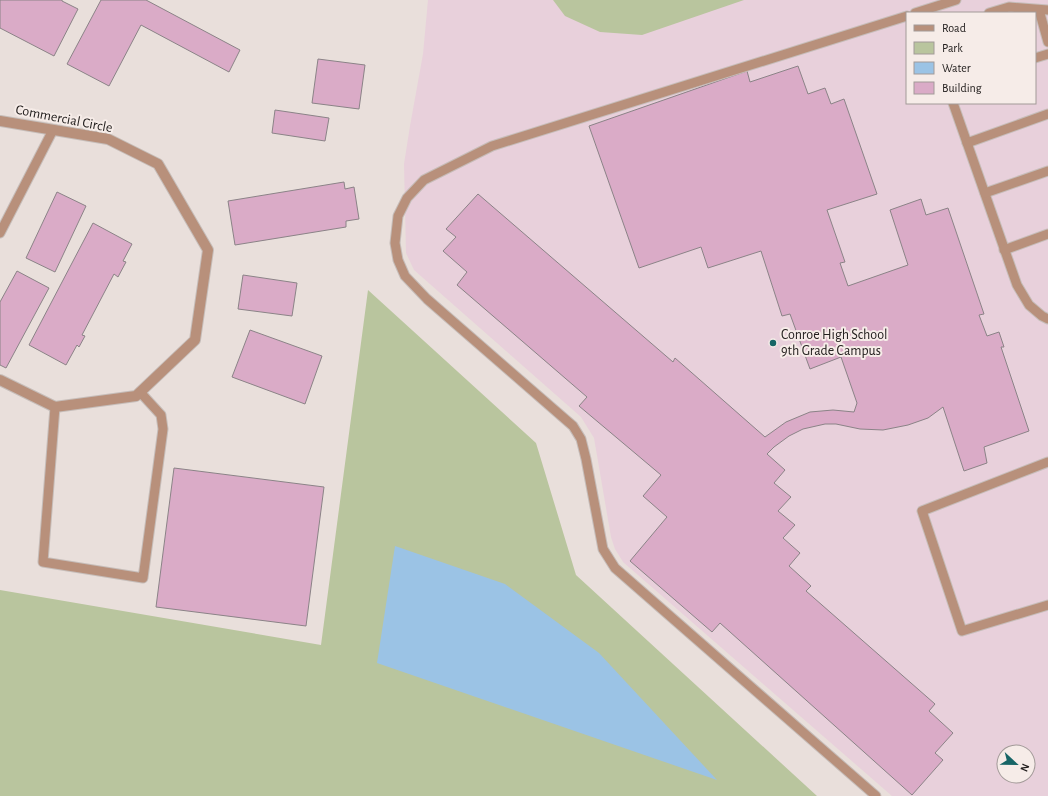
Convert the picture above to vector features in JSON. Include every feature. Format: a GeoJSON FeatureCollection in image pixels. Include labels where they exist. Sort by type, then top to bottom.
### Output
{"type":"FeatureCollection","features":[{"type":"Feature","properties":{"kind":"street","name":"Commercial Circle"},"geometry":{"type":"LineString","coordinates":[[0,121],[108,139],[158,164],[208,250],[195,340],[136,396],[56,407]]}},
{"type":"Feature","properties":{"kind":"street"},"geometry":{"type":"LineString","coordinates":[[0,380],[56,407]]}},
{"type":"Feature","properties":{"kind":"lane"},"geometry":{"type":"LineString","coordinates":[[918,12],[956,0]]}},
{"type":"Feature","properties":{"kind":"lane"},"geometry":{"type":"LineString","coordinates":[[992,12],[1009,7],[1044,10],[1048,42]]}},
{"type":"Feature","properties":{"kind":"lane"},"geometry":{"type":"LineString","coordinates":[[876,796],[615,568],[603,549],[581,439],[572,426],[427,299],[405,276],[398,260],[395,242],[398,216],[407,198],[424,180],[492,146],[906,16]]}},
{"type":"Feature","properties":{"kind":"lane"},"geometry":{"type":"LineString","coordinates":[[1036,58],[1048,54]]}},
{"type":"Feature","properties":{"kind":"lane"},"geometry":{"type":"LineString","coordinates":[[953,104],[1016,285],[1029,305],[1048,319]]}},
{"type":"Feature","properties":{"kind":"lane"},"geometry":{"type":"LineString","coordinates":[[967,143],[1048,114]]}},
{"type":"Feature","properties":{"kind":"lane"},"geometry":{"type":"LineString","coordinates":[[0,233],[53,130]]}},
{"type":"Feature","properties":{"kind":"lane"},"geometry":{"type":"LineString","coordinates":[[985,193],[1048,171]]}},
{"type":"Feature","properties":{"kind":"lane"},"geometry":{"type":"LineString","coordinates":[[1004,250],[1048,234]]}},
{"type":"Feature","properties":{"kind":"lane"},"geometry":{"type":"LineString","coordinates":[[56,407],[44,562],[143,578],[163,429],[161,415],[140,392]]}},
{"type":"Feature","properties":{"kind":"lane"},"geometry":{"type":"LineString","coordinates":[[1048,462],[922,511],[962,631],[1048,605]]}},
{"type":"Feature","properties":{"kind":"shaded area","name":"Conroe High School 9th Grade Campus"},"geometry":{"type":"Polygon","coordinates":[[[428,0],[1048,0],[1048,796],[892,796],[623,562],[615,549],[611,537],[594,438],[581,417],[414,270],[406,253],[404,164],[423,54],[428,0]]]}},
{"type":"Feature","properties":{"kind":"green space"},"geometry":{"type":"Polygon","coordinates":[[[553,0],[744,0],[642,35],[600,32],[565,16],[553,0]]]}},
{"type":"Feature","properties":{"kind":"green space"},"geometry":{"type":"Polygon","coordinates":[[[368,290],[536,443],[576,575],[817,796],[0,796],[0,590],[321,645],[368,290]]]}},
{"type":"Feature","properties":{"kind":"water"},"geometry":{"type":"Polygon","coordinates":[[[395,546],[505,584],[599,653],[717,780],[377,663],[395,546]]]}},
{"type":"Feature","properties":{"kind":"building"},"geometry":{"type":"Polygon","coordinates":[[[0,0],[62,0],[78,9],[54,56],[0,28],[0,0]]]}},
{"type":"Feature","properties":{"kind":"building"},"geometry":{"type":"Polygon","coordinates":[[[101,0],[146,0],[240,50],[229,72],[141,25],[109,86],[67,64],[101,0]]]}},
{"type":"Feature","properties":{"kind":"building"},"geometry":{"type":"Polygon","coordinates":[[[318,59],[365,65],[359,109],[312,103],[318,59]]]}},
{"type":"Feature","properties":{"kind":"building"},"geometry":{"type":"Polygon","coordinates":[[[798,66],[808,94],[825,88],[831,104],[844,99],[877,194],[827,210],[845,262],[840,263],[848,286],[908,265],[890,210],[921,199],[926,215],[948,208],[984,314],[979,315],[987,336],[999,332],[1004,347],[1001,347],[1029,431],[984,447],[987,463],[964,471],[943,407],[928,418],[908,425],[883,430],[860,429],[836,424],[825,424],[803,429],[789,436],[767,454],[785,470],[774,483],[791,497],[778,511],[795,525],[783,538],[800,553],[789,566],[811,586],[806,591],[935,704],[929,711],[953,733],[935,753],[943,760],[912,795],[720,623],[712,632],[630,561],[667,517],[643,496],[661,475],[579,406],[587,397],[457,285],[467,272],[443,251],[456,237],[446,229],[478,194],[673,362],[675,358],[765,437],[786,422],[810,412],[833,410],[854,412],[857,403],[841,357],[810,369],[790,314],[782,316],[761,251],[708,268],[701,247],[639,268],[589,126],[747,71],[750,82],[798,66]]]}},
{"type":"Feature","properties":{"kind":"building"},"geometry":{"type":"Polygon","coordinates":[[[275,110],[329,118],[325,141],[272,133],[275,110]]]}},
{"type":"Feature","properties":{"kind":"building"},"geometry":{"type":"Polygon","coordinates":[[[344,182],[345,189],[354,187],[359,219],[346,221],[346,227],[235,245],[228,201],[344,182]]]}},
{"type":"Feature","properties":{"kind":"building"},"geometry":{"type":"Polygon","coordinates":[[[57,192],[86,206],[55,272],[26,258],[57,192]]]}},
{"type":"Feature","properties":{"kind":"building"},"geometry":{"type":"Polygon","coordinates":[[[93,223],[132,244],[123,261],[126,262],[118,277],[114,274],[82,335],[85,336],[79,347],[77,345],[66,365],[29,345],[93,223]]]}},
{"type":"Feature","properties":{"kind":"building"},"geometry":{"type":"Polygon","coordinates":[[[17,271],[49,288],[6,368],[0,365],[0,302],[17,271]]]}},
{"type":"Feature","properties":{"kind":"building"},"geometry":{"type":"Polygon","coordinates":[[[243,275],[297,283],[292,316],[238,309],[243,275]]]}},
{"type":"Feature","properties":{"kind":"building"},"geometry":{"type":"Polygon","coordinates":[[[250,330],[322,356],[305,404],[232,377],[250,330]]]}},
{"type":"Feature","properties":{"kind":"building"},"geometry":{"type":"Polygon","coordinates":[[[174,468],[324,487],[306,626],[156,607],[174,468]]]}},
{"type":"Feature","properties":{"kind":"place","name":"Conroe High School 9th Grade Campus"},"geometry":{"type":"Point","coordinates":[773,343]}}]}
